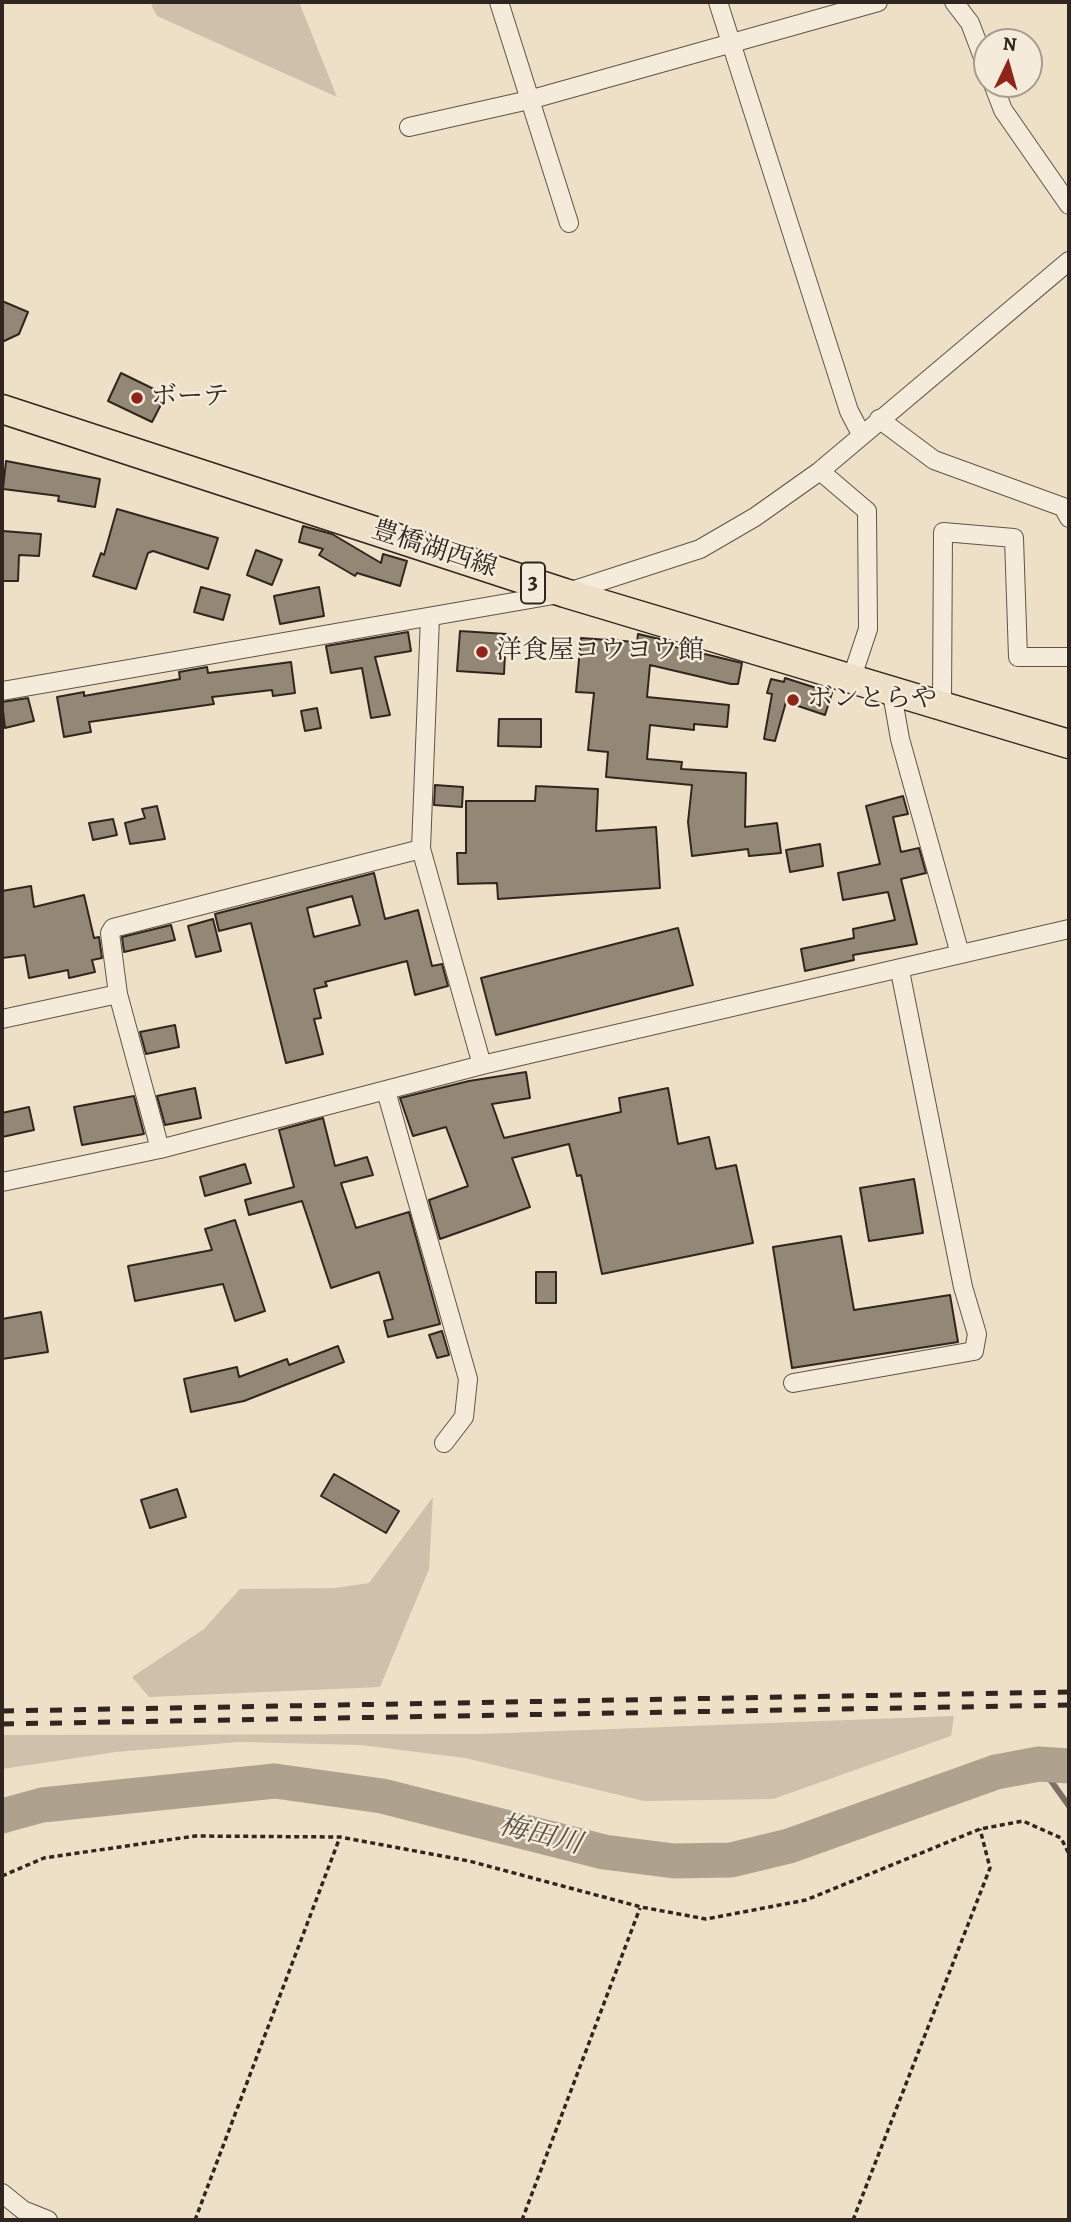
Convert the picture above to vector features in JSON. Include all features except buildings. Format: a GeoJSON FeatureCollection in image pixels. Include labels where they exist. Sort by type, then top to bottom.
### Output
{"type":"FeatureCollection","features":[{"type":"Feature","properties":{"kind":"main road","name":"豊橋湖西線"},"geometry":{"type":"LineString","coordinates":[[2,409],[565,593],[891,688],[1069,744]]}},
{"type":"Feature","properties":{"kind":"street"},"geometry":{"type":"LineString","coordinates":[[499,2],[569,223]]}},
{"type":"Feature","properties":{"kind":"street"},"geometry":{"type":"LineString","coordinates":[[718,2],[849,411],[861,434]]}},
{"type":"Feature","properties":{"kind":"street"},"geometry":{"type":"LineString","coordinates":[[409,127],[529,100],[878,2]]}},
{"type":"Feature","properties":{"kind":"street"},"geometry":{"type":"LineString","coordinates":[[954,2],[973,31]]}},
{"type":"Feature","properties":{"kind":"street"},"geometry":{"type":"LineString","coordinates":[[998,98],[1003,110],[1069,205]]}},
{"type":"Feature","properties":{"kind":"street"},"geometry":{"type":"LineString","coordinates":[[2,691],[565,593],[700,549],[755,517],[820,471],[1069,261]]}},
{"type":"Feature","properties":{"kind":"street"},"geometry":{"type":"LineString","coordinates":[[879,419],[934,460],[1063,507],[1069,517]]}},
{"type":"Feature","properties":{"kind":"street"},"geometry":{"type":"LineString","coordinates":[[820,471],[867,511],[868,629],[852,677]]}},
{"type":"Feature","properties":{"kind":"street"},"geometry":{"type":"LineString","coordinates":[[942,704],[943,532],[1014,538],[1018,657],[1069,657]]}},
{"type":"Feature","properties":{"kind":"street"},"geometry":{"type":"LineString","coordinates":[[430,617],[421,849],[482,1065]]}},
{"type":"Feature","properties":{"kind":"street"},"geometry":{"type":"LineString","coordinates":[[891,688],[900,739],[960,954]]}},
{"type":"Feature","properties":{"kind":"street"},"geometry":{"type":"LineString","coordinates":[[160,1149],[118,994],[110,933],[113,928],[421,849]]}},
{"type":"Feature","properties":{"kind":"street"},"geometry":{"type":"LineString","coordinates":[[2,1182],[160,1149],[482,1065],[900,971],[1069,929]]}},
{"type":"Feature","properties":{"kind":"street"},"geometry":{"type":"LineString","coordinates":[[793,1383],[974,1351],[977,1334],[961,1274],[900,971]]}},
{"type":"Feature","properties":{"kind":"street"},"geometry":{"type":"LineString","coordinates":[[2,1019],[118,994]]}},
{"type":"Feature","properties":{"kind":"street"},"geometry":{"type":"LineString","coordinates":[[386,1091],[468,1379],[464,1418],[444,1443]]}},
{"type":"Feature","properties":{"kind":"street"},"geometry":{"type":"LineString","coordinates":[[2,2193],[23,2210],[48,2220]]}},
{"type":"Feature","properties":{"kind":"path"},"geometry":{"type":"LineString","coordinates":[[2,1876],[44,1858],[195,1836],[340,1837],[469,1861],[641,1907],[706,1919],[806,1900],[980,1829],[1023,1821],[1060,1838],[1069,1854]]}},
{"type":"Feature","properties":{"kind":"path"},"geometry":{"type":"LineString","coordinates":[[853,2220],[990,1868],[980,1829]]}},
{"type":"Feature","properties":{"kind":"path"},"geometry":{"type":"LineString","coordinates":[[195,2220],[340,1837]]}},
{"type":"Feature","properties":{"kind":"path"},"geometry":{"type":"LineString","coordinates":[[522,2220],[641,1907]]}},
{"type":"Feature","properties":{"kind":"shaded area"},"geometry":{"type":"Polygon","coordinates":[[[150,2],[299,2],[337,97],[157,16],[150,2]]]}},
{"type":"Feature","properties":{"kind":"shaded area"},"geometry":{"type":"Polygon","coordinates":[[[433,1497],[429,1569],[380,1687],[149,1697],[132,1677],[204,1629],[240,1589],[334,1588],[369,1583],[433,1497]]]}},
{"type":"Feature","properties":{"kind":"shaded area"},"geometry":{"type":"Polygon","coordinates":[[[954,1716],[951,1736],[773,1799],[644,1801],[465,1758],[361,1745],[239,1742],[116,1752],[2,1769],[2,1735],[480,1734],[954,1716]]]}},
{"type":"Feature","properties":{"kind":"waterway"},"geometry":{"type":"LineString","coordinates":[[1039,1764],[1069,1806]]}},
{"type":"Feature","properties":{"kind":"waterway","name":"梅田川"},"geometry":{"type":"LineString","coordinates":[[2,1816],[42,1805],[275,1781],[382,1796],[604,1852],[674,1861],[731,1860],[789,1846],[996,1772],[1039,1764],[1069,1766]]}},
{"type":"Feature","properties":{"kind":"railway"},"geometry":{"type":"LineString","coordinates":[[2,1711],[1069,1692]]}},
{"type":"Feature","properties":{"kind":"railway"},"geometry":{"type":"LineString","coordinates":[[2,1724],[1069,1705]]}},
{"type":"Feature","properties":{"kind":"place","name":"ボーテ"},"geometry":{"type":"Point","coordinates":[137,398]}},
{"type":"Feature","properties":{"kind":"place","name":"洋食屋コウヨウ館"},"geometry":{"type":"Point","coordinates":[482,652]}},
{"type":"Feature","properties":{"kind":"place","name":"ボンとらや"},"geometry":{"type":"Point","coordinates":[793,700]}}]}
